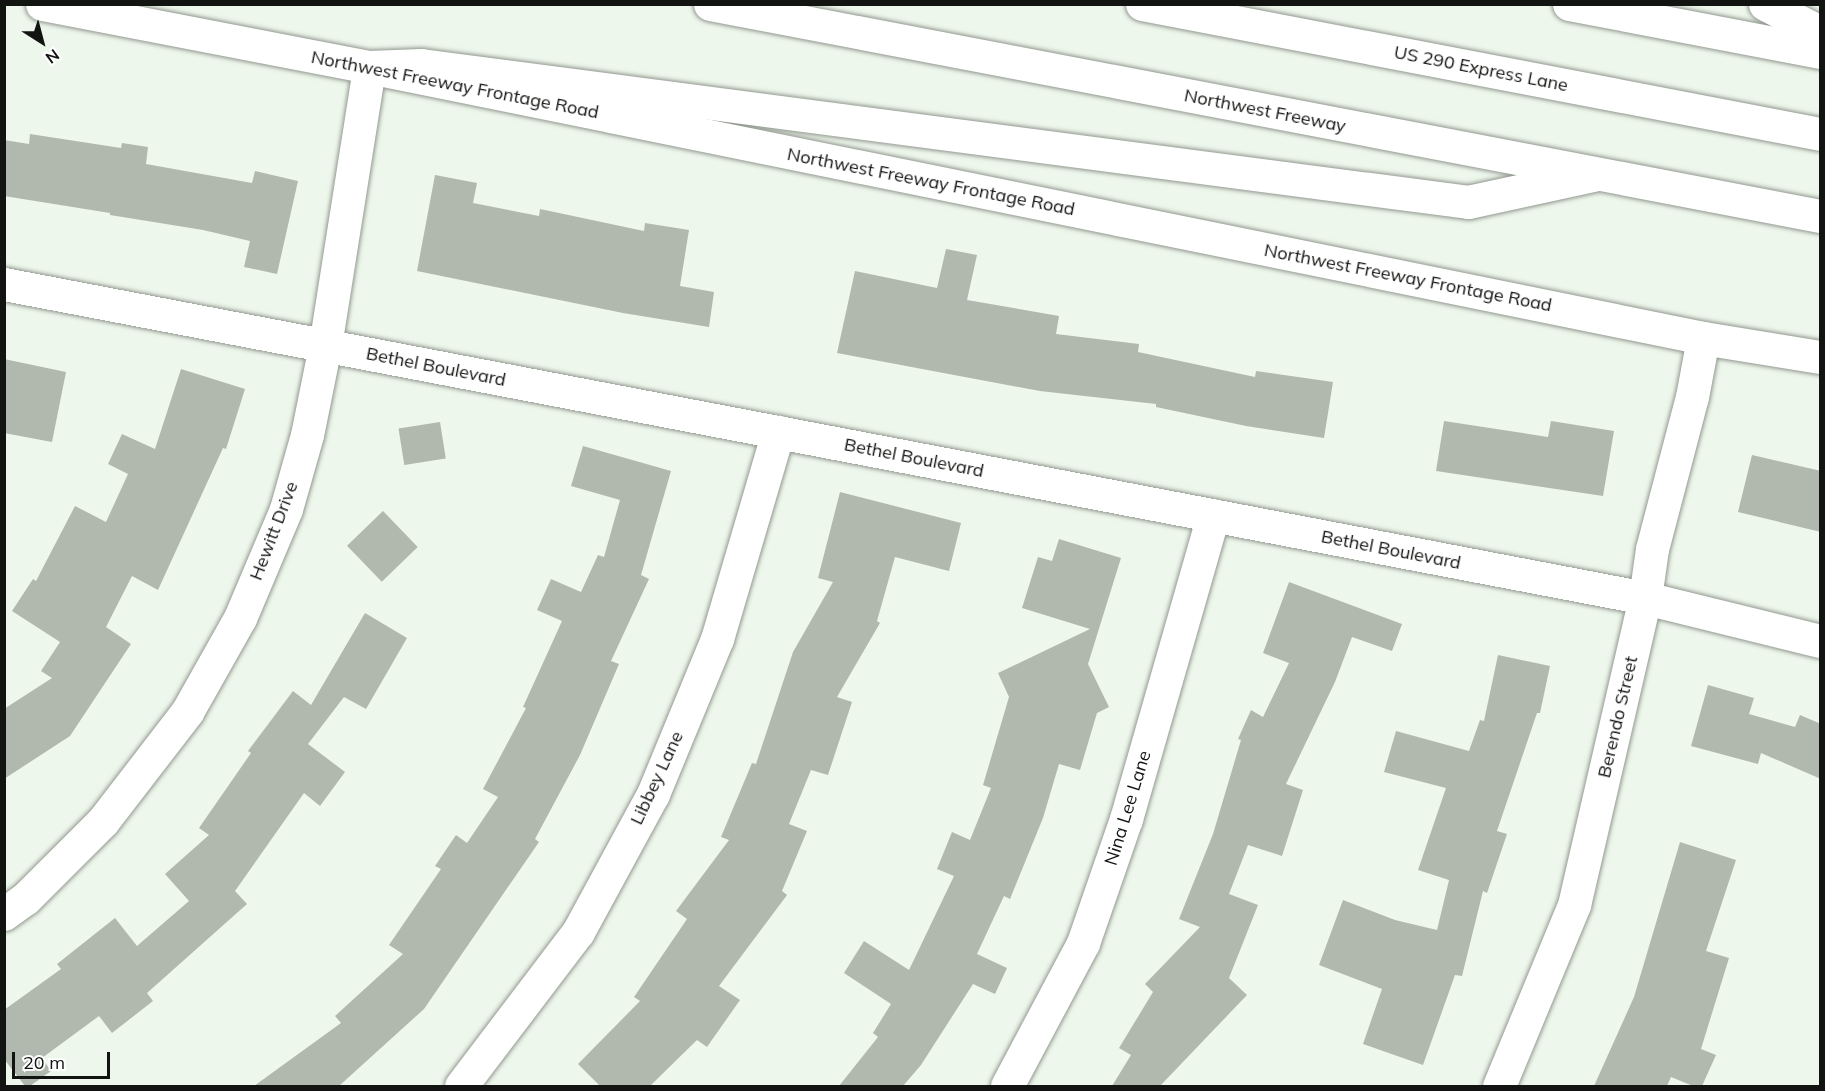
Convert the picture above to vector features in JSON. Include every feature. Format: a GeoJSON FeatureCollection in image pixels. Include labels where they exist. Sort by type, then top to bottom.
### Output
{"type":"FeatureCollection","features":[{"type":"Feature","properties":{"kind":"main road","name":"Northwest Freeway Frontage Road"},"geometry":{"type":"LineString","coordinates":[[42,4],[1703,338],[1821,357]]}},
{"type":"Feature","properties":{"kind":"main road","name":"Northwest Freeway"},"geometry":{"type":"LineString","coordinates":[[710,4],[1821,216]]}},
{"type":"Feature","properties":{"kind":"main road","name":"US 290 Express Lane"},"geometry":{"type":"LineString","coordinates":[[1142,4],[1821,134]]}},
{"type":"Feature","properties":{"kind":"main road"},"geometry":{"type":"LineString","coordinates":[[1569,4],[1821,52]]}},
{"type":"Feature","properties":{"kind":"main road"},"geometry":{"type":"LineString","coordinates":[[1764,4],[1821,32]]}},
{"type":"Feature","properties":{"kind":"main road"},"geometry":{"type":"LineString","coordinates":[[369,68],[421,65],[1468,202],[1598,174]]}},
{"type":"Feature","properties":{"kind":"main road","name":"Hewitt Drive"},"geometry":{"type":"LineString","coordinates":[[4,914],[25,899],[103,821],[187,712],[240,618],[286,509],[307,435],[326,346],[369,68]]}},
{"type":"Feature","properties":{"kind":"main road","name":"Bethel Boulevard"},"geometry":{"type":"LineString","coordinates":[[4,284],[1645,598],[1821,642]]}},
{"type":"Feature","properties":{"kind":"main road","name":"Berendo Street"},"geometry":{"type":"LineString","coordinates":[[1499,1086],[1575,905],[1645,598],[1652,549],[1692,396],[1703,338]]}},
{"type":"Feature","properties":{"kind":"main road","name":"Libbey Lane"},"geometry":{"type":"LineString","coordinates":[[461,1086],[578,932],[653,794],[717,639],[778,432]]}},
{"type":"Feature","properties":{"kind":"main road","name":"Nina Lee Lane"},"geometry":{"type":"LineString","coordinates":[[1007,1086],[1083,943],[1126,819],[1213,515]]}},
{"type":"Feature","properties":{"kind":"building"},"geometry":{"type":"Polygon","coordinates":[[[30,134],[121,148],[122,143],[148,147],[146,164],[252,183],[255,171],[298,181],[277,274],[244,267],[250,241],[203,230],[4,196],[4,140],[29,144],[30,134]]]}},
{"type":"Feature","properties":{"kind":"building"},"geometry":{"type":"Polygon","coordinates":[[[435,175],[477,183],[473,203],[539,216],[540,209],[644,231],[645,223],[689,230],[680,286],[714,292],[709,327],[623,313],[417,271],[435,175]]]}},
{"type":"Feature","properties":{"kind":"building"},"geometry":{"type":"Polygon","coordinates":[[[946,249],[977,255],[967,300],[1059,316],[1056,334],[1139,344],[1138,352],[1255,377],[1256,371],[1333,382],[1324,438],[1246,426],[1156,407],[1156,404],[1040,391],[837,353],[855,271],[937,288],[946,249]]]}},
{"type":"Feature","properties":{"kind":"building"},"geometry":{"type":"Polygon","coordinates":[[[4,359],[66,372],[52,442],[4,433],[4,359]]]}},
{"type":"Feature","properties":{"kind":"building"},"geometry":{"type":"Polygon","coordinates":[[[181,369],[245,389],[226,449],[223,448],[158,590],[132,576],[106,627],[131,644],[70,736],[4,779],[4,709],[52,678],[41,671],[60,642],[12,611],[33,579],[36,581],[75,506],[106,522],[128,474],[108,464],[122,434],[155,449],[181,369]]]}},
{"type":"Feature","properties":{"kind":"building"},"geometry":{"type":"Polygon","coordinates":[[[1444,421],[1548,437],[1551,421],[1614,431],[1603,496],[1436,471],[1444,421]]]}},
{"type":"Feature","properties":{"kind":"building"},"geometry":{"type":"Polygon","coordinates":[[[440,422],[446,459],[404,465],[399,429],[440,422]]]}},
{"type":"Feature","properties":{"kind":"building"},"geometry":{"type":"Polygon","coordinates":[[[583,446],[671,471],[641,575],[649,579],[611,661],[619,664],[580,755],[535,839],[539,842],[424,1009],[339,1086],[254,1086],[341,1023],[335,1016],[403,954],[389,945],[441,869],[435,866],[456,835],[467,843],[498,797],[483,789],[526,708],[523,707],[562,621],[537,610],[551,579],[581,592],[598,555],[604,557],[620,500],[571,486],[583,446]]]}},
{"type":"Feature","properties":{"kind":"building"},"geometry":{"type":"Polygon","coordinates":[[[1752,455],[1821,471],[1821,532],[1738,512],[1752,455]]]}},
{"type":"Feature","properties":{"kind":"building"},"geometry":{"type":"Polygon","coordinates":[[[840,492],[961,523],[949,571],[895,557],[877,621],[880,623],[837,697],[852,702],[828,775],[811,770],[789,824],[807,831],[782,891],[787,895],[719,986],[740,1000],[707,1047],[697,1040],[650,1086],[600,1086],[578,1064],[640,1001],[634,997],[687,919],[676,911],[729,840],[721,837],[752,763],[756,764],[793,652],[833,582],[818,578],[840,492]]]}},
{"type":"Feature","properties":{"kind":"building"},"geometry":{"type":"Polygon","coordinates":[[[383,511],[418,547],[382,582],[347,546],[383,511]]]}},
{"type":"Feature","properties":{"kind":"building"},"geometry":{"type":"Polygon","coordinates":[[[1059,539],[1121,558],[1088,664],[1109,707],[1097,713],[1080,770],[1059,764],[1043,818],[1010,899],[1004,896],[977,954],[1007,968],[995,994],[973,984],[921,1065],[903,1086],[839,1086],[878,1037],[873,1033],[891,1004],[844,973],[864,941],[909,970],[954,876],[937,869],[952,832],[970,840],[991,788],[983,785],[1009,697],[998,673],[1090,629],[1022,608],[1038,557],[1052,561],[1059,539]]]}},
{"type":"Feature","properties":{"kind":"building"},"geometry":{"type":"Polygon","coordinates":[[[1289,582],[1402,624],[1392,651],[1352,637],[1335,682],[1286,784],[1303,790],[1282,856],[1248,845],[1229,894],[1258,905],[1229,978],[1247,995],[1160,1086],[1112,1086],[1131,1055],[1119,1048],[1153,992],[1145,984],[1200,927],[1179,919],[1213,834],[1241,740],[1238,739],[1251,710],[1263,717],[1289,663],[1263,653],[1289,582]]]}},
{"type":"Feature","properties":{"kind":"building"},"geometry":{"type":"Polygon","coordinates":[[[365,613],[407,638],[366,709],[344,697],[308,744],[345,772],[320,806],[304,793],[235,891],[247,904],[147,993],[153,1001],[112,1033],[99,1016],[42,1058],[51,1071],[30,1086],[25,1086],[4,1059],[4,1010],[61,969],[57,964],[115,918],[137,946],[189,901],[165,874],[209,835],[199,828],[251,753],[248,751],[293,691],[311,705],[365,613]]]}},
{"type":"Feature","properties":{"kind":"building"},"geometry":{"type":"Polygon","coordinates":[[[1498,655],[1550,666],[1540,713],[1537,713],[1497,831],[1507,834],[1487,893],[1483,891],[1462,976],[1455,975],[1423,1065],[1363,1044],[1382,989],[1319,965],[1343,900],[1395,920],[1437,930],[1449,880],[1418,870],[1446,788],[1384,772],[1396,731],[1469,751],[1480,720],[1484,721],[1498,655]]]}},
{"type":"Feature","properties":{"kind":"building"},"geometry":{"type":"Polygon","coordinates":[[[1708,685],[1754,698],[1749,714],[1795,727],[1800,715],[1821,724],[1821,779],[1761,753],[1758,764],[1691,746],[1708,685]]]}},
{"type":"Feature","properties":{"kind":"building"},"geometry":{"type":"Polygon","coordinates":[[[1680,842],[1736,860],[1706,951],[1729,958],[1701,1049],[1716,1055],[1702,1086],[1693,1086],[1671,1077],[1667,1086],[1594,1086],[1634,997],[1680,842]]]}}]}
